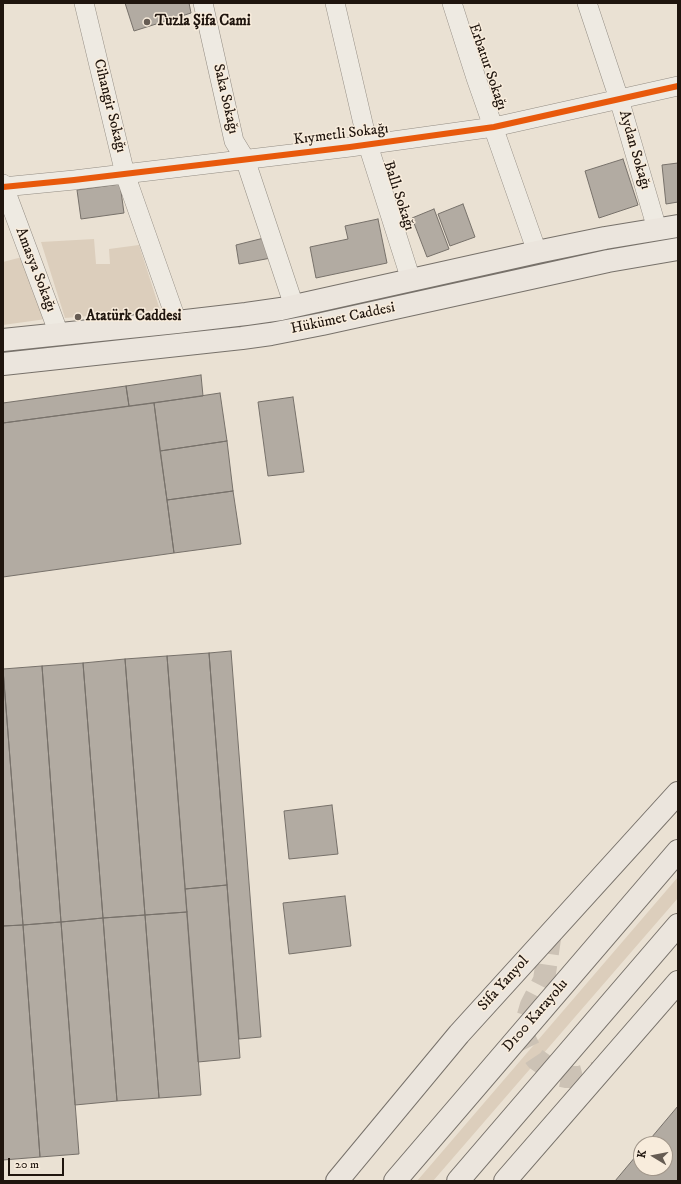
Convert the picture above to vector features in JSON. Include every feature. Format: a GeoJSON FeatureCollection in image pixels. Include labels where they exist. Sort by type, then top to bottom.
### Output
{"type":"FeatureCollection","features":[{"type":"Feature","properties":{"kind":"main road","name":"Hükümet Caddesi"},"geometry":{"type":"LineString","coordinates":[[3,340],[246,314],[294,306],[537,252],[668,227]]}},
{"type":"Feature","properties":{"kind":"main road","name":"Hükümet Caddesi"},"geometry":{"type":"LineString","coordinates":[[3,364],[271,334],[600,262],[678,249]]}},
{"type":"Feature","properties":{"kind":"main road","name":"Sifa Yanyol"},"geometry":{"type":"LineString","coordinates":[[337,1181],[459,1034],[678,793]]}},
{"type":"Feature","properties":{"kind":"main road","name":"D100 Karayolu"},"geometry":{"type":"LineString","coordinates":[[395,1181],[678,851]]}},
{"type":"Feature","properties":{"kind":"main road"},"geometry":{"type":"LineString","coordinates":[[458,1181],[678,925]]}},
{"type":"Feature","properties":{"kind":"main road"},"geometry":{"type":"LineString","coordinates":[[505,1181],[678,982]]}},
{"type":"Feature","properties":{"kind":"street","name":"Cihangir Sokağı"},"geometry":{"type":"LineString","coordinates":[[84,3],[125,174],[177,322]]}},
{"type":"Feature","properties":{"kind":"street","name":"Saka Sokağı"},"geometry":{"type":"LineString","coordinates":[[203,3],[234,141],[246,160],[294,306]]}},
{"type":"Feature","properties":{"kind":"street","name":"Ballı Sokağı"},"geometry":{"type":"LineString","coordinates":[[336,3],[368,145],[411,280]]}},
{"type":"Feature","properties":{"kind":"street","name":"Erbatur Sokağı"},"geometry":{"type":"LineString","coordinates":[[452,3],[476,78],[537,252]]}},
{"type":"Feature","properties":{"kind":"street","name":"Aydan Sokağı"},"geometry":{"type":"LineString","coordinates":[[587,3],[619,100],[668,227]]}},
{"type":"Feature","properties":{"kind":"street","name":"Kıymetli Sokağı"},"geometry":{"type":"LineString","coordinates":[[3,186],[246,160],[368,145],[494,127],[678,86]]}},
{"type":"Feature","properties":{"kind":"street","name":"Amasya Sokağı"},"geometry":{"type":"LineString","coordinates":[[3,186],[60,334]]}},
{"type":"Feature","properties":{"kind":"shaded area"},"geometry":{"type":"Polygon","coordinates":[[[94,239],[96,264],[110,264],[109,249],[139,245],[160,310],[65,318],[41,242],[94,239]]]}},
{"type":"Feature","properties":{"kind":"shaded area"},"geometry":{"type":"Polygon","coordinates":[[[26,256],[46,319],[3,325],[3,262],[26,256]]]}},
{"type":"Feature","properties":{"kind":"shaded area"},"geometry":{"type":"Polygon","coordinates":[[[678,877],[678,898],[433,1181],[417,1181],[678,877]]]}},
{"type":"Feature","properties":{"kind":"building","name":"Tuzla Şifa Cami"},"geometry":{"type":"Polygon","coordinates":[[[125,3],[189,3],[191,13],[134,31],[125,3]]]}},
{"type":"Feature","properties":{"kind":"building"},"geometry":{"type":"Polygon","coordinates":[[[623,159],[638,205],[599,218],[585,171],[623,159]]]}},
{"type":"Feature","properties":{"kind":"building"},"geometry":{"type":"Polygon","coordinates":[[[678,163],[678,202],[666,204],[662,165],[678,163]]]}},
{"type":"Feature","properties":{"kind":"building"},"geometry":{"type":"Polygon","coordinates":[[[120,184],[124,213],[81,219],[77,190],[120,184]]]}},
{"type":"Feature","properties":{"kind":"building"},"geometry":{"type":"Polygon","coordinates":[[[463,204],[475,237],[450,246],[438,214],[463,204]]]}},
{"type":"Feature","properties":{"kind":"building"},"geometry":{"type":"Polygon","coordinates":[[[434,209],[449,249],[427,257],[412,218],[434,209]]]}},
{"type":"Feature","properties":{"kind":"building"},"geometry":{"type":"Polygon","coordinates":[[[378,219],[387,263],[316,278],[310,247],[348,239],[345,226],[378,219]]]}},
{"type":"Feature","properties":{"kind":"building"},"geometry":{"type":"Polygon","coordinates":[[[264,238],[271,258],[239,264],[236,245],[264,238]]]}},
{"type":"Feature","properties":{"kind":"building"},"geometry":{"type":"Polygon","coordinates":[[[201,375],[203,396],[129,406],[126,386],[201,375]]]}},
{"type":"Feature","properties":{"kind":"building"},"geometry":{"type":"Polygon","coordinates":[[[126,386],[129,406],[3,423],[3,403],[126,386]]]}},
{"type":"Feature","properties":{"kind":"building"},"geometry":{"type":"Polygon","coordinates":[[[220,393],[227,441],[160,451],[154,403],[220,393]]]}},
{"type":"Feature","properties":{"kind":"building"},"geometry":{"type":"Polygon","coordinates":[[[293,397],[304,472],[268,476],[258,402],[293,397]]]}},
{"type":"Feature","properties":{"kind":"building"},"geometry":{"type":"Polygon","coordinates":[[[154,403],[174,553],[3,577],[3,423],[154,403]]]}},
{"type":"Feature","properties":{"kind":"building"},"geometry":{"type":"Polygon","coordinates":[[[227,441],[233,491],[167,500],[160,451],[227,441]]]}},
{"type":"Feature","properties":{"kind":"building"},"geometry":{"type":"Polygon","coordinates":[[[233,491],[241,544],[174,553],[167,500],[233,491]]]}},
{"type":"Feature","properties":{"kind":"building"},"geometry":{"type":"Polygon","coordinates":[[[231,651],[261,1037],[239,1039],[209,653],[231,651]]]}},
{"type":"Feature","properties":{"kind":"building"},"geometry":{"type":"Polygon","coordinates":[[[209,653],[227,885],[185,889],[167,656],[209,653]]]}},
{"type":"Feature","properties":{"kind":"building"},"geometry":{"type":"Polygon","coordinates":[[[167,656],[187,912],[145,915],[125,659],[167,656]]]}},
{"type":"Feature","properties":{"kind":"building"},"geometry":{"type":"Polygon","coordinates":[[[125,659],[145,915],[103,918],[83,663],[125,659]]]}},
{"type":"Feature","properties":{"kind":"building"},"geometry":{"type":"Polygon","coordinates":[[[83,663],[103,918],[61,922],[42,666],[83,663]]]}},
{"type":"Feature","properties":{"kind":"building"},"geometry":{"type":"Polygon","coordinates":[[[42,666],[61,922],[23,925],[3,669],[42,666]]]}},
{"type":"Feature","properties":{"kind":"building"},"geometry":{"type":"Polygon","coordinates":[[[3,670],[23,925],[3,926],[3,670]]]}},
{"type":"Feature","properties":{"kind":"building"},"geometry":{"type":"Polygon","coordinates":[[[332,805],[338,854],[289,859],[284,811],[332,805]]]}},
{"type":"Feature","properties":{"kind":"building"},"geometry":{"type":"Polygon","coordinates":[[[227,885],[240,1058],[198,1062],[185,889],[227,885]]]}},
{"type":"Feature","properties":{"kind":"building"},"geometry":{"type":"Polygon","coordinates":[[[345,896],[351,946],[289,954],[283,903],[345,896]]]}},
{"type":"Feature","properties":{"kind":"building"},"geometry":{"type":"Polygon","coordinates":[[[187,912],[201,1095],[159,1098],[145,915],[187,912]]]}},
{"type":"Feature","properties":{"kind":"building"},"geometry":{"type":"Polygon","coordinates":[[[145,915],[159,1098],[117,1101],[103,918],[145,915]]]}},
{"type":"Feature","properties":{"kind":"building"},"geometry":{"type":"Polygon","coordinates":[[[103,918],[117,1101],[75,1105],[61,922],[103,918]]]}},
{"type":"Feature","properties":{"kind":"building"},"geometry":{"type":"Polygon","coordinates":[[[61,922],[79,1154],[40,1157],[23,925],[61,922]]]}},
{"type":"Feature","properties":{"kind":"building"},"geometry":{"type":"Polygon","coordinates":[[[23,925],[40,1157],[3,1160],[3,926],[23,925]]]}},
{"type":"Feature","properties":{"kind":"building"},"geometry":{"type":"Polygon","coordinates":[[[678,1106],[678,1181],[615,1181],[633,1160],[633,1176],[673,1176],[673,1136],[653,1136],[678,1106]]]}},
{"type":"Feature","properties":{"kind":"tunnel"},"geometry":{"type":"LineString","coordinates":[[551,932],[544,980],[531,1005],[525,1025],[524,1034],[526,1041],[536,1059],[561,1076],[579,1077],[601,1071]]}},
{"type":"Feature","properties":{"kind":"cycle path"},"geometry":{"type":"LineString","coordinates":[[3,187],[350,147],[494,127],[678,86]]}},
{"type":"Feature","properties":{"kind":"place","name":"Tuzla Şifa Cami"},"geometry":{"type":"Point","coordinates":[147,22]}},
{"type":"Feature","properties":{"kind":"place","name":"Atatürk Caddesi"},"geometry":{"type":"Point","coordinates":[78,317]}}]}
